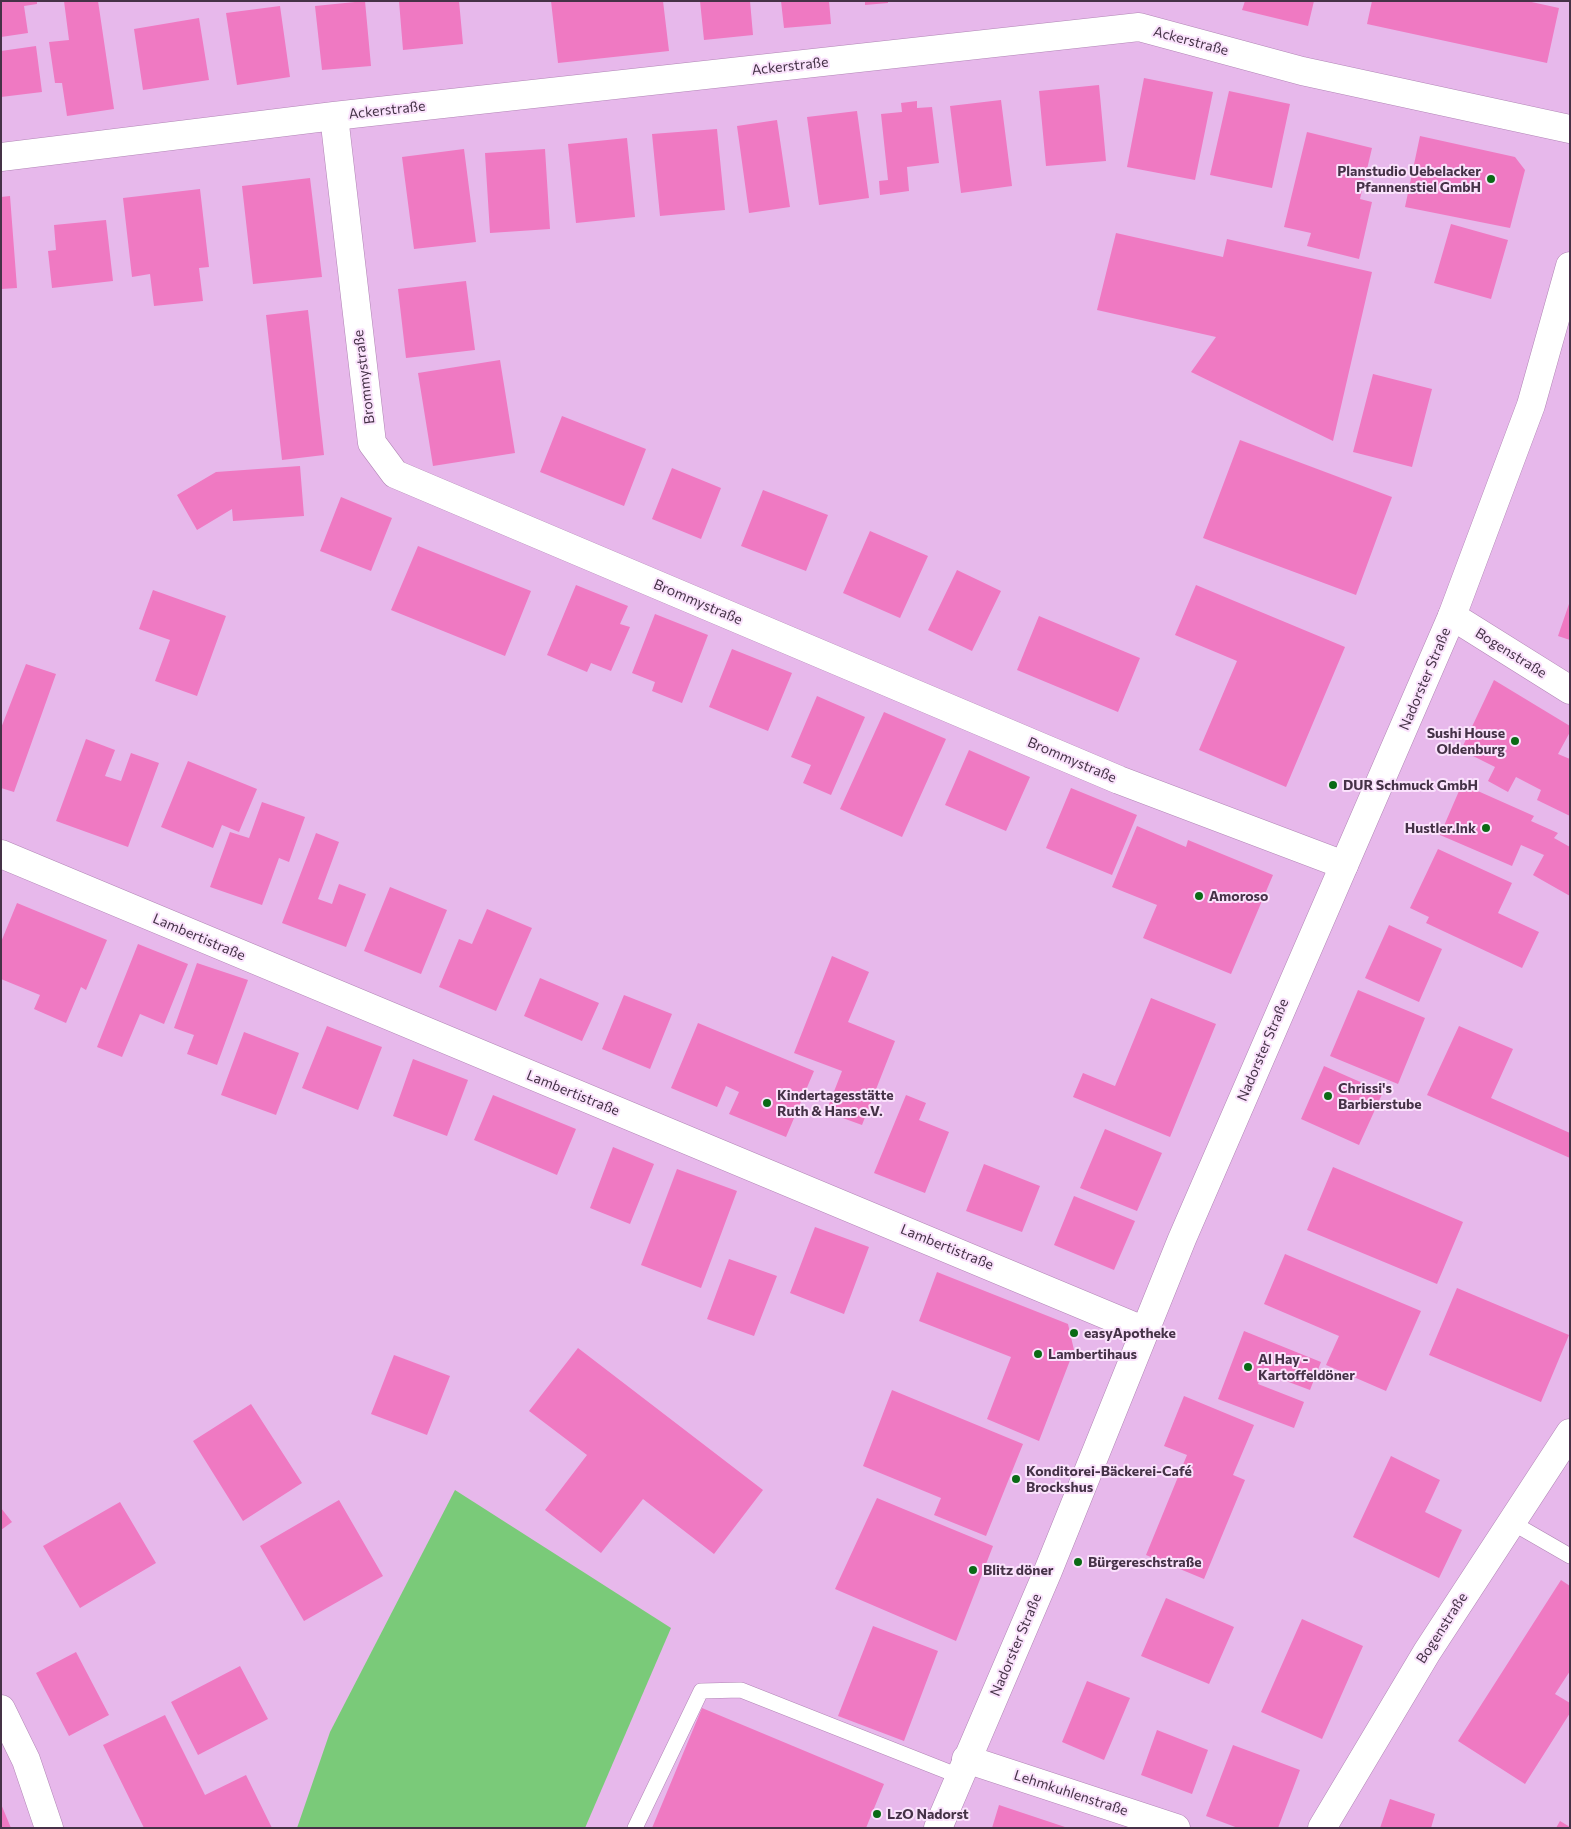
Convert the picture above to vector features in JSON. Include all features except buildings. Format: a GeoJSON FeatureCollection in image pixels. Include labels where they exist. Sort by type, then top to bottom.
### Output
{"type":"FeatureCollection","features":[{"type":"Feature","properties":{"kind":"street","name":"Ackerstraße"},"geometry":{"type":"LineString","coordinates":[[1,158],[334,116],[1139,27],[1302,71],[1570,130]]}},
{"type":"Feature","properties":{"kind":"street","name":"Brommystraße"},"geometry":{"type":"LineString","coordinates":[[334,116],[372,443],[395,474],[1119,780],[1344,865]]}},
{"type":"Feature","properties":{"kind":"street","name":"Nadorster Straße"},"geometry":{"type":"LineString","coordinates":[[938,1828],[962,1768],[1048,1571],[1182,1239],[1452,616],[1531,405],[1570,266]]}},
{"type":"Feature","properties":{"kind":"street","name":"Bogenstraße"},"geometry":{"type":"LineString","coordinates":[[1452,616],[1570,690]]}},
{"type":"Feature","properties":{"kind":"street","name":"Lambertistraße"},"geometry":{"type":"LineString","coordinates":[[1,854],[1145,1331]]}},
{"type":"Feature","properties":{"kind":"street","name":"Bogenstraße"},"geometry":{"type":"LineString","coordinates":[[1322,1828],[1427,1652],[1570,1433]]}},
{"type":"Feature","properties":{"kind":"street"},"geometry":{"type":"LineString","coordinates":[[1,1709],[26,1760],[49,1828]]}},
{"type":"Feature","properties":{"kind":"street","name":"Lehmkuhlenstraße"},"geometry":{"type":"LineString","coordinates":[[962,1768],[1176,1828]]}},
{"type":"Feature","properties":{"kind":"lane"},"geometry":{"type":"LineString","coordinates":[[1511,1522],[1570,1556]]}},
{"type":"Feature","properties":{"kind":"lane"},"geometry":{"type":"LineString","coordinates":[[635,1828],[701,1691],[742,1690],[962,1768]]}},
{"type":"Feature","properties":{"kind":"green space"},"geometry":{"type":"Polygon","coordinates":[[[455,1490],[671,1628],[585,1828],[297,1828],[330,1732],[455,1490]]]}},
{"type":"Feature","properties":{"kind":"place","name":"Planstudio Uebelacker Pfannenstiel GmbH"},"geometry":{"type":"Point","coordinates":[1491,179]}},
{"type":"Feature","properties":{"kind":"place","name":"Sushi House Oldenburg"},"geometry":{"type":"Point","coordinates":[1515,741]}},
{"type":"Feature","properties":{"kind":"place","name":"DUR Schmuck GmbH"},"geometry":{"type":"Point","coordinates":[1333,785]}},
{"type":"Feature","properties":{"kind":"place","name":"Hustler.Ink"},"geometry":{"type":"Point","coordinates":[1486,828]}},
{"type":"Feature","properties":{"kind":"place","name":"Amoroso"},"geometry":{"type":"Point","coordinates":[1199,896]}},
{"type":"Feature","properties":{"kind":"place","name":"Chrissi's Barbierstube"},"geometry":{"type":"Point","coordinates":[1328,1096]}},
{"type":"Feature","properties":{"kind":"place","name":"Kindertagesstätte Ruth & Hans e.V."},"geometry":{"type":"Point","coordinates":[767,1103]}},
{"type":"Feature","properties":{"kind":"place","name":"easyApotheke"},"geometry":{"type":"Point","coordinates":[1074,1333]}},
{"type":"Feature","properties":{"kind":"place","name":"Lambertihaus"},"geometry":{"type":"Point","coordinates":[1038,1354]}},
{"type":"Feature","properties":{"kind":"place","name":"Al Hay - Kartoffeldöner"},"geometry":{"type":"Point","coordinates":[1248,1367]}},
{"type":"Feature","properties":{"kind":"place","name":"Konditorei-Bäckerei-Café Brockshus"},"geometry":{"type":"Point","coordinates":[1016,1479]}},
{"type":"Feature","properties":{"kind":"place","name":"Bürgereschstraße"},"geometry":{"type":"Point","coordinates":[1078,1562]}},
{"type":"Feature","properties":{"kind":"place","name":"Blitz döner"},"geometry":{"type":"Point","coordinates":[973,1570]}},
{"type":"Feature","properties":{"kind":"place","name":"LzO Nadorst"},"geometry":{"type":"Point","coordinates":[877,1814]}}]}
